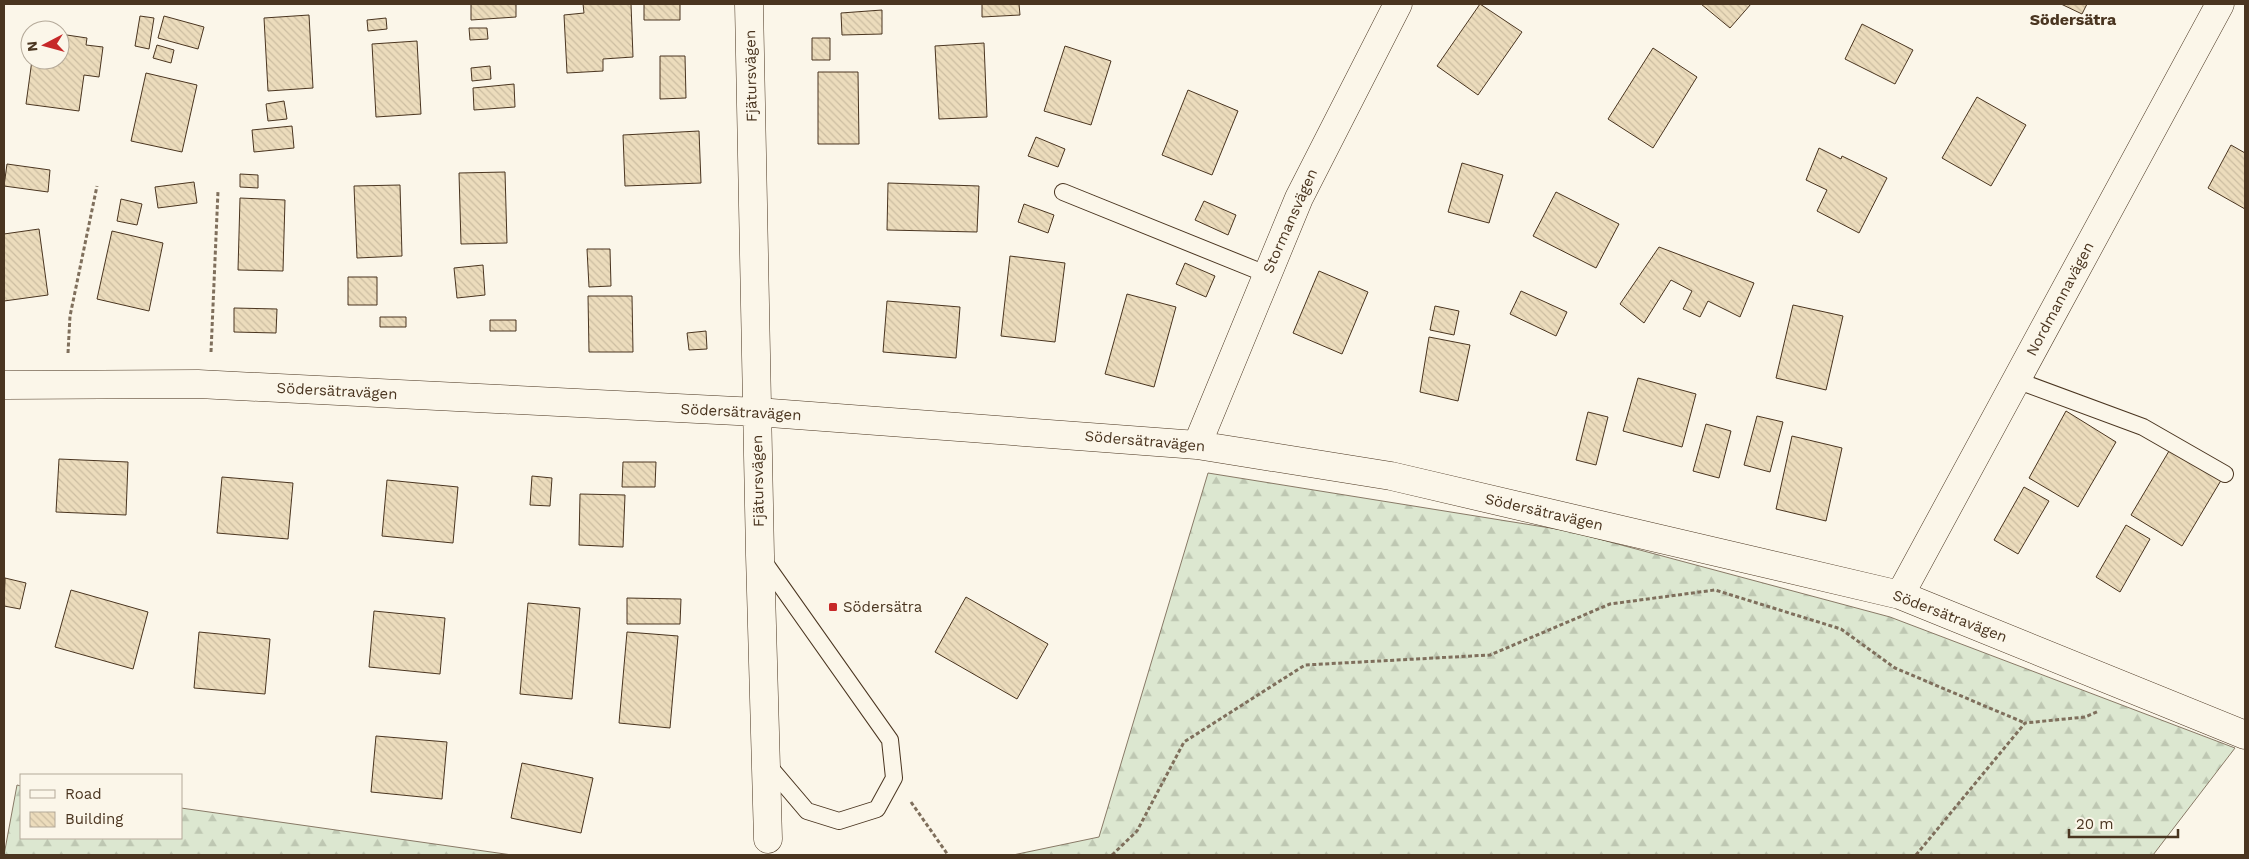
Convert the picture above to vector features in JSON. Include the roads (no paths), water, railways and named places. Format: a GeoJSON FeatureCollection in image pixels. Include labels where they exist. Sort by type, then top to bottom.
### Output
{"type":"FeatureCollection","features":[{"type":"Feature","properties":{"kind":"street","name":"Fjätursvägen"},"geometry":{"type":"LineString","coordinates":[[749,4],[760,555],[768,839]]}},
{"type":"Feature","properties":{"kind":"street","name":"Stormansvägen"},"geometry":{"type":"LineString","coordinates":[[1197,444],[1266,274],[1303,189],[1398,4]]}},
{"type":"Feature","properties":{"kind":"street","name":"Nordmannavägen"},"geometry":{"type":"LineString","coordinates":[[1900,595],[2220,4]]}},
{"type":"Feature","properties":{"kind":"street","name":"Södersätravägen"},"geometry":{"type":"LineString","coordinates":[[4,385],[210,385],[757,412],[1197,444],[1391,476],[1900,595],[2245,735]]}},
{"type":"Feature","properties":{"kind":"lane"},"geometry":{"type":"LineString","coordinates":[[1063,192],[1266,274]]}},
{"type":"Feature","properties":{"kind":"lane"},"geometry":{"type":"LineString","coordinates":[[2016,380],[2144,426],[2225,474]]}},
{"type":"Feature","properties":{"kind":"lane"},"geometry":{"type":"LineString","coordinates":[[760,555],[890,740],[894,778],[877,809],[839,821],[807,811],[766,762]]}},
{"type":"Feature","properties":{"kind":"place","name":"Södersätra"},"geometry":{"type":"Point","coordinates":[833,607]}},
{"type":"Feature","properties":{"kind":"district","name":"Södersätra"},"geometry":{"type":"Point","coordinates":[2073,19]}}]}
